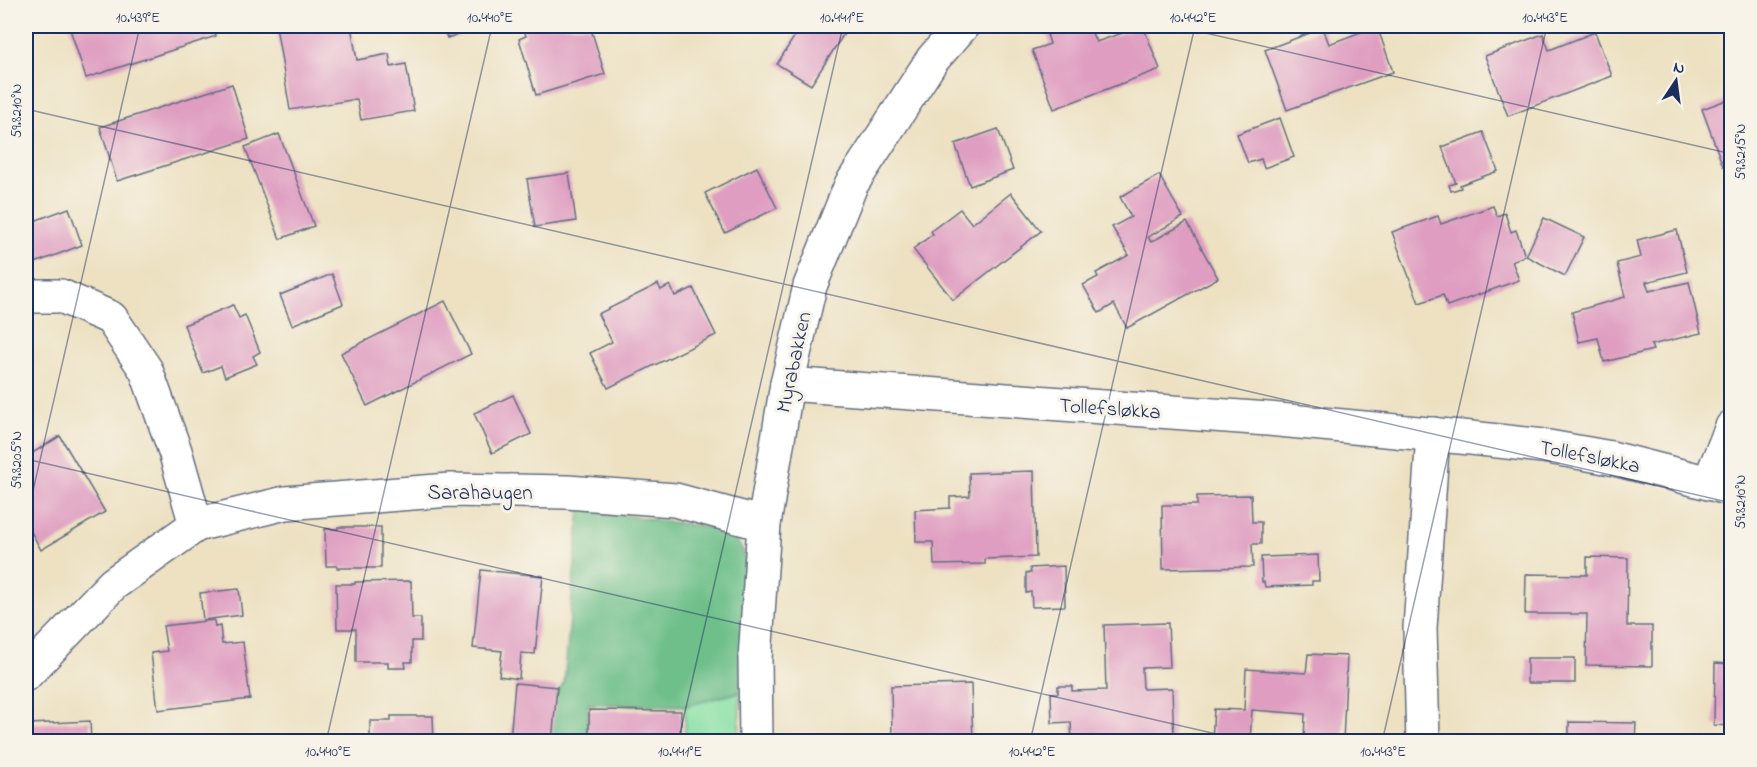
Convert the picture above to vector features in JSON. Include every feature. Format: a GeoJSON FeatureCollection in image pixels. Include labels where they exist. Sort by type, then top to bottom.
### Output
{"type":"FeatureCollection","features":[{"type":"Feature","properties":{"kind":"street","name":"Myrabakken"},"geometry":{"type":"LineString","coordinates":[[756,741],[755,659],[764,524],[787,384],[810,286],[851,185],[933,60],[962,26]]}},
{"type":"Feature","properties":{"kind":"street"},"geometry":{"type":"LineString","coordinates":[[26,296],[61,296],[111,318],[146,370],[175,451],[196,525]]}},
{"type":"Feature","properties":{"kind":"street","name":"Tollefsløkka"},"geometry":{"type":"LineString","coordinates":[[787,384],[1268,419],[1543,446],[1611,458],[1720,486],[1731,428]]}},
{"type":"Feature","properties":{"kind":"street"},"geometry":{"type":"LineString","coordinates":[[1423,741],[1420,628],[1433,434]]}},
{"type":"Feature","properties":{"kind":"street","name":"Sarahaugen"},"geometry":{"type":"LineString","coordinates":[[26,674],[113,584],[196,525],[285,503],[450,490],[567,492],[675,500],[764,524]]}},
{"type":"Feature","properties":{"kind":"green space"},"geometry":{"type":"Polygon","coordinates":[[[580,509],[707,527],[730,533],[743,550],[749,582],[740,692],[685,706],[588,704],[587,741],[524,742],[564,683],[580,509]]]}},
{"type":"Feature","properties":{"kind":"green space"},"geometry":{"type":"Polygon","coordinates":[[[740,692],[739,741],[685,741],[685,706],[740,692]]]}},
{"type":"Feature","properties":{"kind":"building"},"geometry":{"type":"Polygon","coordinates":[[[69,26],[213,26],[216,36],[86,78],[69,26]]]}},
{"type":"Feature","properties":{"kind":"building"},"geometry":{"type":"Polygon","coordinates":[[[276,26],[351,26],[357,60],[389,54],[391,67],[406,64],[414,111],[361,120],[357,99],[290,110],[276,26]]]}},
{"type":"Feature","properties":{"kind":"building"},"geometry":{"type":"Polygon","coordinates":[[[443,26],[474,26],[475,30],[447,38],[443,26]]]}},
{"type":"Feature","properties":{"kind":"building"},"geometry":{"type":"Polygon","coordinates":[[[523,26],[590,26],[605,74],[536,95],[519,39],[526,36],[523,26]]]}},
{"type":"Feature","properties":{"kind":"building"},"geometry":{"type":"Polygon","coordinates":[[[801,26],[849,26],[811,85],[777,64],[801,26]]]}},
{"type":"Feature","properties":{"kind":"building"},"geometry":{"type":"Polygon","coordinates":[[[1068,26],[1089,26],[1096,42],[1143,26],[1160,69],[1054,109],[1032,50],[1050,44],[1047,34],[1068,26]]]}},
{"type":"Feature","properties":{"kind":"building"},"geometry":{"type":"Polygon","coordinates":[[[1377,26],[1393,72],[1287,110],[1265,50],[1323,28],[1329,44],[1377,26]]]}},
{"type":"Feature","properties":{"kind":"building"},"geometry":{"type":"Polygon","coordinates":[[[1595,32],[1612,76],[1508,116],[1485,56],[1543,34],[1549,50],[1595,32]]]}},
{"type":"Feature","properties":{"kind":"building"},"geometry":{"type":"Polygon","coordinates":[[[232,84],[249,139],[117,181],[100,127],[232,84]]]}},
{"type":"Feature","properties":{"kind":"building"},"geometry":{"type":"Polygon","coordinates":[[[1732,98],[1732,163],[1723,166],[1702,109],[1732,98]]]}},
{"type":"Feature","properties":{"kind":"building"},"geometry":{"type":"Polygon","coordinates":[[[1280,118],[1294,157],[1264,168],[1261,159],[1248,163],[1237,134],[1280,118]]]}},
{"type":"Feature","properties":{"kind":"building"},"geometry":{"type":"Polygon","coordinates":[[[998,129],[1013,170],[970,186],[955,144],[998,129]]]}},
{"type":"Feature","properties":{"kind":"building"},"geometry":{"type":"Polygon","coordinates":[[[1483,132],[1498,171],[1460,185],[1461,188],[1451,191],[1449,185],[1456,183],[1442,147],[1483,132]]]}},
{"type":"Feature","properties":{"kind":"building"},"geometry":{"type":"Polygon","coordinates":[[[279,134],[314,226],[280,239],[245,147],[279,134]]]}},
{"type":"Feature","properties":{"kind":"building"},"geometry":{"type":"Polygon","coordinates":[[[757,167],[777,208],[725,233],[705,193],[757,167]]]}},
{"type":"Feature","properties":{"kind":"building"},"geometry":{"type":"Polygon","coordinates":[[[569,173],[576,221],[535,227],[527,179],[569,173]]]}},
{"type":"Feature","properties":{"kind":"building"},"geometry":{"type":"Polygon","coordinates":[[[1159,175],[1183,217],[1148,237],[1151,242],[1187,222],[1218,278],[1127,328],[1114,304],[1099,313],[1083,285],[1098,277],[1096,273],[1129,255],[1112,227],[1131,217],[1120,197],[1159,175]]]}},
{"type":"Feature","properties":{"kind":"building"},"geometry":{"type":"Polygon","coordinates":[[[1011,193],[1041,231],[953,300],[913,249],[933,234],[931,231],[960,209],[972,224],[1011,193]]]}},
{"type":"Feature","properties":{"kind":"building"},"geometry":{"type":"Polygon","coordinates":[[[1493,206],[1497,216],[1505,213],[1511,232],[1516,230],[1525,256],[1512,261],[1519,280],[1447,306],[1443,295],[1419,303],[1392,232],[1438,216],[1441,224],[1493,206]]]}},
{"type":"Feature","properties":{"kind":"building"},"geometry":{"type":"Polygon","coordinates":[[[69,208],[82,245],[35,263],[26,235],[26,224],[69,208]]]}},
{"type":"Feature","properties":{"kind":"building"},"geometry":{"type":"Polygon","coordinates":[[[1544,218],[1584,237],[1565,276],[1526,256],[1544,218]]]}},
{"type":"Feature","properties":{"kind":"building"},"geometry":{"type":"Polygon","coordinates":[[[1677,230],[1687,272],[1646,282],[1649,291],[1689,282],[1701,333],[1651,345],[1653,350],[1604,362],[1598,338],[1579,342],[1572,312],[1625,297],[1617,263],[1641,257],[1637,240],[1677,230]]]}},
{"type":"Feature","properties":{"kind":"building"},"geometry":{"type":"Polygon","coordinates":[[[332,274],[343,304],[292,325],[280,295],[332,274]]]}},
{"type":"Feature","properties":{"kind":"building"},"geometry":{"type":"Polygon","coordinates":[[[658,284],[661,290],[670,285],[675,296],[693,288],[716,335],[608,388],[590,353],[612,342],[598,314],[658,284]]]}},
{"type":"Feature","properties":{"kind":"building"},"geometry":{"type":"Polygon","coordinates":[[[445,301],[471,354],[367,406],[341,353],[445,301]]]}},
{"type":"Feature","properties":{"kind":"building"},"geometry":{"type":"Polygon","coordinates":[[[233,305],[239,318],[245,315],[260,352],[253,356],[257,364],[225,377],[221,366],[203,373],[184,325],[233,305]]]}},
{"type":"Feature","properties":{"kind":"building"},"geometry":{"type":"Polygon","coordinates":[[[513,395],[531,434],[492,453],[474,413],[513,395]]]}},
{"type":"Feature","properties":{"kind":"building"},"geometry":{"type":"Polygon","coordinates":[[[60,436],[105,512],[41,550],[26,522],[26,457],[60,436]]]}},
{"type":"Feature","properties":{"kind":"building"},"geometry":{"type":"Polygon","coordinates":[[[1034,471],[1036,557],[985,559],[985,564],[934,565],[933,542],[916,542],[915,510],[950,508],[950,497],[970,496],[969,473],[1034,471]]]}},
{"type":"Feature","properties":{"kind":"building"},"geometry":{"type":"Polygon","coordinates":[[[1251,495],[1252,522],[1261,522],[1261,544],[1252,544],[1253,567],[1163,569],[1162,505],[1197,505],[1197,496],[1251,495]]]}},
{"type":"Feature","properties":{"kind":"building"},"geometry":{"type":"Polygon","coordinates":[[[338,527],[381,527],[381,568],[326,566],[325,529],[338,529],[338,527]]]}},
{"type":"Feature","properties":{"kind":"building"},"geometry":{"type":"Polygon","coordinates":[[[1318,555],[1319,581],[1312,581],[1312,585],[1265,587],[1262,582],[1261,557],[1318,555]]]}},
{"type":"Feature","properties":{"kind":"building"},"geometry":{"type":"Polygon","coordinates":[[[1587,557],[1628,558],[1627,626],[1652,626],[1652,666],[1586,665],[1587,614],[1525,614],[1526,574],[1587,575],[1587,557]]]}},
{"type":"Feature","properties":{"kind":"building"},"geometry":{"type":"Polygon","coordinates":[[[1064,566],[1065,606],[1032,607],[1031,592],[1026,593],[1026,573],[1031,573],[1030,568],[1064,566]]]}},
{"type":"Feature","properties":{"kind":"building"},"geometry":{"type":"Polygon","coordinates":[[[481,570],[543,576],[535,654],[521,653],[519,679],[499,676],[502,651],[473,648],[481,570]]]}},
{"type":"Feature","properties":{"kind":"building"},"geometry":{"type":"Polygon","coordinates":[[[411,581],[412,618],[421,618],[421,641],[412,641],[412,662],[405,662],[406,668],[388,668],[388,662],[356,662],[356,629],[337,629],[336,584],[411,581]]]}},
{"type":"Feature","properties":{"kind":"building"},"geometry":{"type":"Polygon","coordinates":[[[239,589],[242,615],[203,620],[200,593],[239,589]]]}},
{"type":"Feature","properties":{"kind":"building"},"geometry":{"type":"Polygon","coordinates":[[[214,620],[215,627],[220,626],[222,644],[243,642],[250,699],[158,710],[151,653],[167,651],[163,626],[214,620]]]}},
{"type":"Feature","properties":{"kind":"building"},"geometry":{"type":"Polygon","coordinates":[[[1168,623],[1170,667],[1142,668],[1143,689],[1172,688],[1174,741],[1072,742],[1071,722],[1052,723],[1051,693],[1058,693],[1058,686],[1072,686],[1072,691],[1106,690],[1104,625],[1168,623]]]}},
{"type":"Feature","properties":{"kind":"building"},"geometry":{"type":"Polygon","coordinates":[[[1308,654],[1347,656],[1343,742],[1304,742],[1305,714],[1252,710],[1250,742],[1212,740],[1214,709],[1244,710],[1246,669],[1306,673],[1308,654]]]}},
{"type":"Feature","properties":{"kind":"building"},"geometry":{"type":"Polygon","coordinates":[[[1527,658],[1575,658],[1575,683],[1527,683],[1527,658]]]}},
{"type":"Feature","properties":{"kind":"building"},"geometry":{"type":"Polygon","coordinates":[[[1715,663],[1732,664],[1732,726],[1714,725],[1715,663]]]}},
{"type":"Feature","properties":{"kind":"building"},"geometry":{"type":"Polygon","coordinates":[[[515,683],[557,687],[552,742],[510,740],[515,683]]]}},
{"type":"Feature","properties":{"kind":"building"},"geometry":{"type":"Polygon","coordinates":[[[971,684],[973,742],[911,742],[911,738],[892,738],[891,686],[971,684]]]}},
{"type":"Feature","properties":{"kind":"building"},"geometry":{"type":"Polygon","coordinates":[[[589,710],[681,711],[681,742],[589,742],[589,710]]]}},
{"type":"Feature","properties":{"kind":"building"},"geometry":{"type":"Polygon","coordinates":[[[391,716],[433,716],[434,742],[370,742],[370,721],[391,721],[391,716]]]}},
{"type":"Feature","properties":{"kind":"building"},"geometry":{"type":"Polygon","coordinates":[[[90,721],[91,742],[31,742],[30,724],[90,721]]]}},
{"type":"Feature","properties":{"kind":"building"},"geometry":{"type":"Polygon","coordinates":[[[1569,722],[1636,723],[1635,742],[1569,742],[1569,722]]]}}]}
